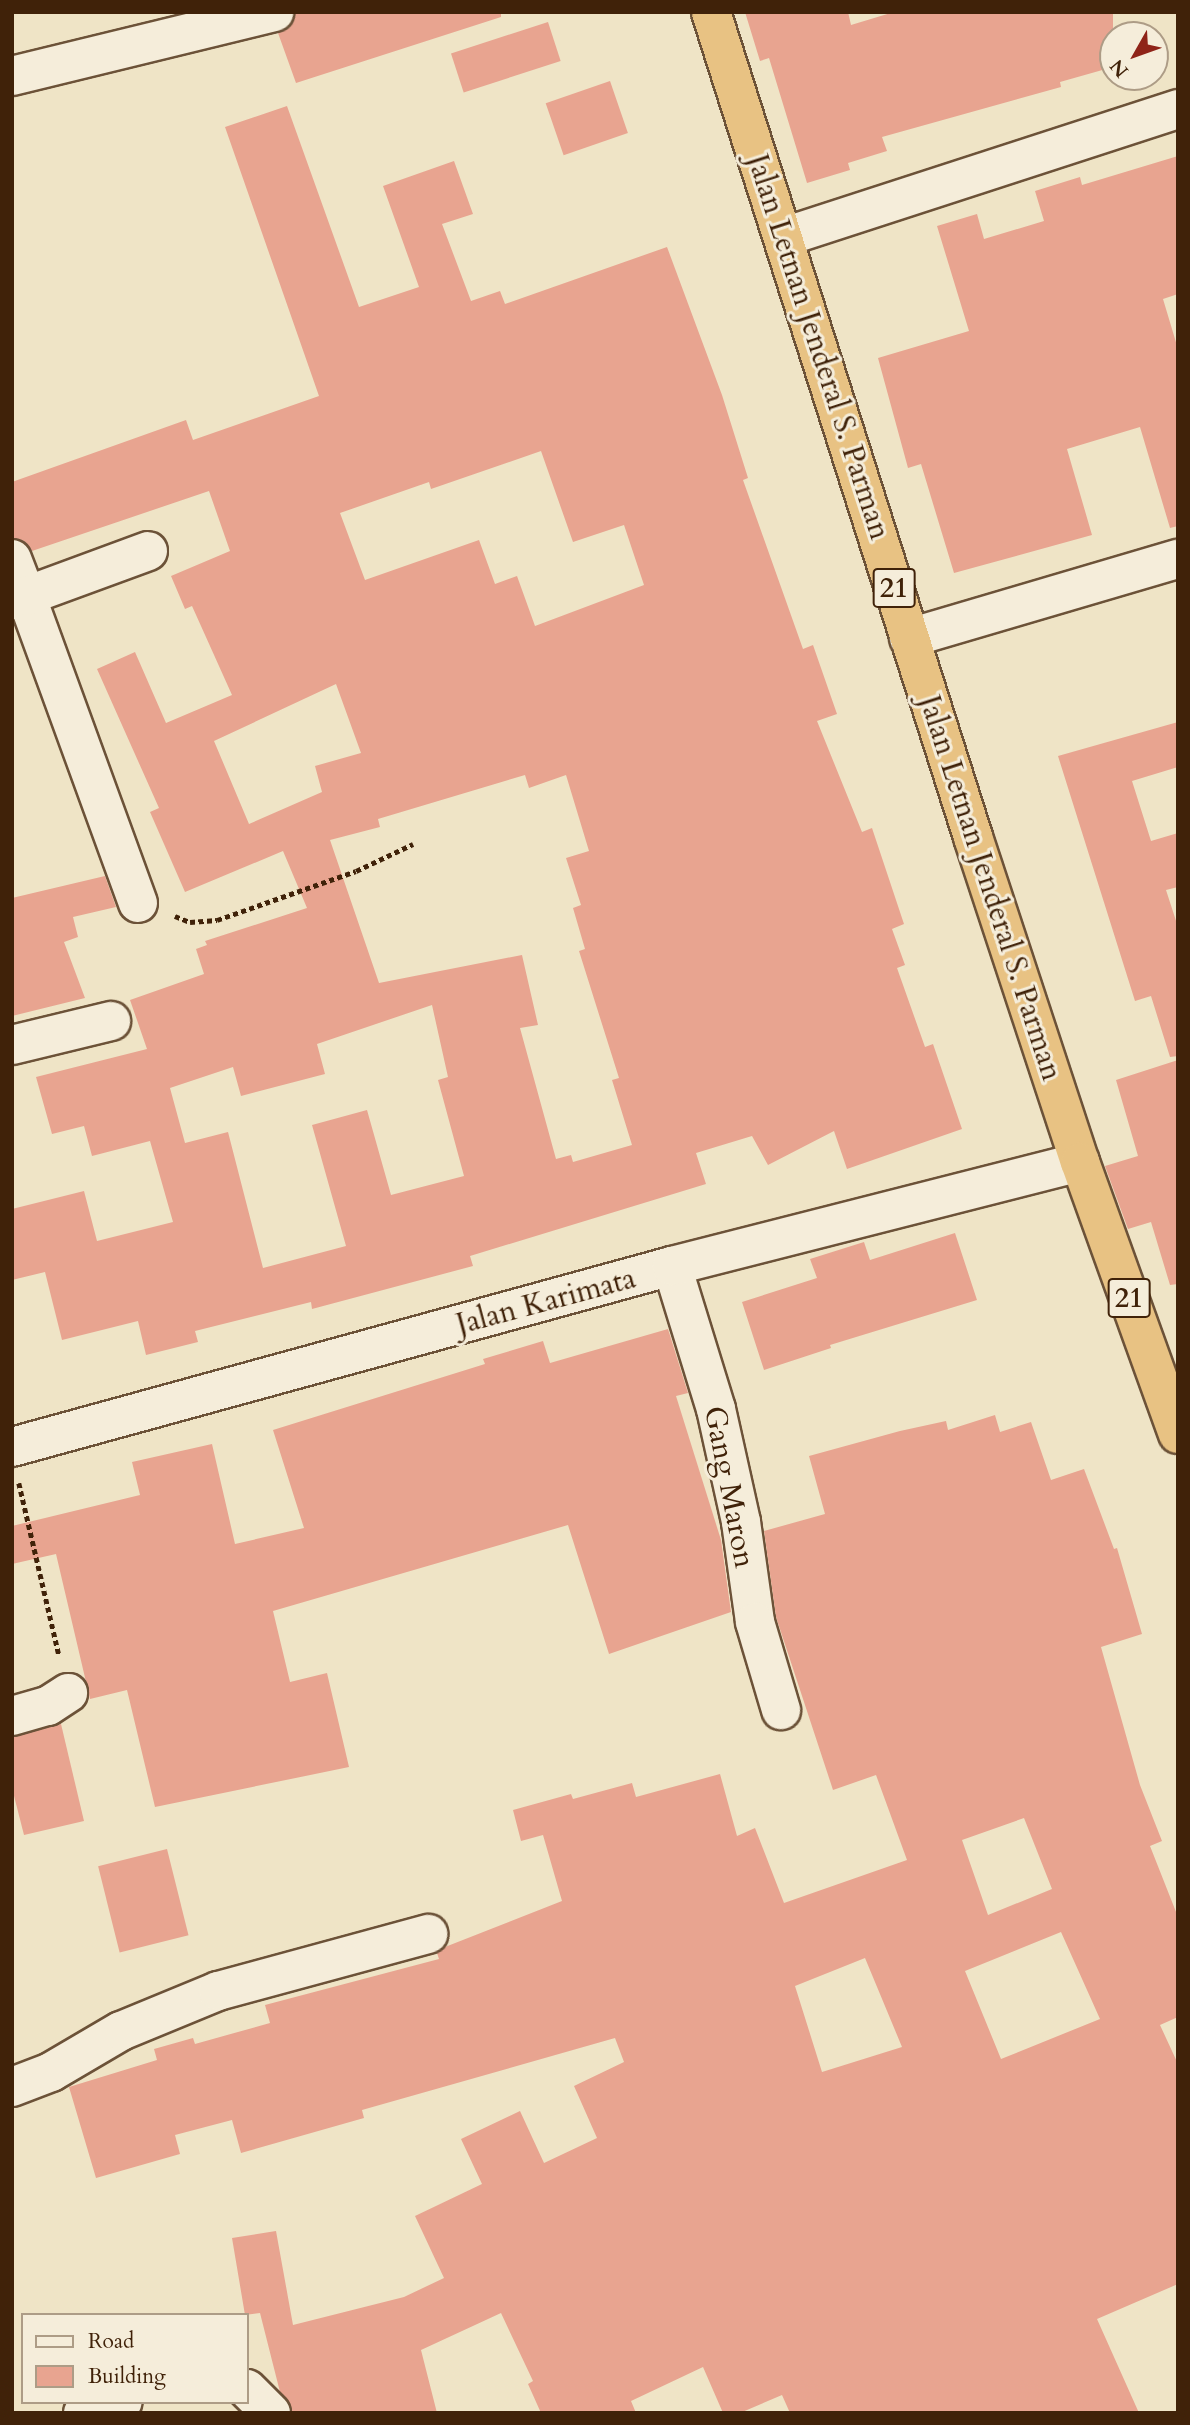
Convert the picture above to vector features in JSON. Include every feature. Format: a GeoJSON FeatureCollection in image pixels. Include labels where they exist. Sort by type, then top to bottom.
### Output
{"type":"FeatureCollection","features":[{"type":"Feature","properties":{"kind":"highway","name":"Jalan Letnan Jenderal S. Parman"},"geometry":{"type":"LineString","coordinates":[[711,12],[909,638],[1080,1162]]}},
{"type":"Feature","properties":{"kind":"highway","name":"21"},"geometry":{"type":"LineString","coordinates":[[1080,1162],[1178,1434]]}},
{"type":"Feature","properties":{"kind":"street"},"geometry":{"type":"LineString","coordinates":[[12,76],[274,12]]}},
{"type":"Feature","properties":{"kind":"street"},"geometry":{"type":"LineString","coordinates":[[784,237],[1178,109]]}},
{"type":"Feature","properties":{"kind":"street"},"geometry":{"type":"LineString","coordinates":[[19,598],[148,551]]}},
{"type":"Feature","properties":{"kind":"street"},"geometry":{"type":"LineString","coordinates":[[12,559],[19,598],[138,902]]}},
{"type":"Feature","properties":{"kind":"street"},"geometry":{"type":"LineString","coordinates":[[909,638],[1178,559]]}},
{"type":"Feature","properties":{"kind":"street"},"geometry":{"type":"LineString","coordinates":[[12,1045],[111,1021]]}},
{"type":"Feature","properties":{"kind":"street","name":"Jalan Karimata"},"geometry":{"type":"LineString","coordinates":[[14,1458],[672,1266],[1080,1162]]}},
{"type":"Feature","properties":{"kind":"street","name":"Gang Maron"},"geometry":{"type":"LineString","coordinates":[[672,1266],[716,1409],[741,1522],[755,1622],[781,1710]]}},
{"type":"Feature","properties":{"kind":"street"},"geometry":{"type":"LineString","coordinates":[[12,1716],[48,1706],[68,1693]]}},
{"type":"Feature","properties":{"kind":"street"},"geometry":{"type":"LineString","coordinates":[[12,2087],[51,2072],[121,2031],[218,1991],[428,1934]]}},
{"type":"Feature","properties":{"kind":"street"},"geometry":{"type":"LineString","coordinates":[[248,2390],[271,2413]]}},
{"type":"Feature","properties":{"kind":"street"},"geometry":{"type":"LineString","coordinates":[[83,2413],[116,2404]]}},
{"type":"Feature","properties":{"kind":"path"},"geometry":{"type":"LineString","coordinates":[[138,902],[190,922],[217,920],[356,871],[413,844]]}},
{"type":"Feature","properties":{"kind":"path"},"geometry":{"type":"LineString","coordinates":[[14,1458],[68,1693]]}},
{"type":"Feature","properties":{"kind":"building"},"geometry":{"type":"Polygon","coordinates":[[[295,12],[501,12],[501,17],[296,83],[278,33],[290,27],[295,12]]]}},
{"type":"Feature","properties":{"kind":"building"},"geometry":{"type":"Polygon","coordinates":[[[745,12],[848,12],[851,25],[894,12],[1113,12],[1113,21],[1099,21],[1099,71],[1060,82],[1061,87],[882,137],[887,151],[848,163],[850,170],[807,183],[769,58],[760,61],[745,12]]]}},
{"type":"Feature","properties":{"kind":"building"},"geometry":{"type":"Polygon","coordinates":[[[548,22],[561,61],[464,93],[451,54],[548,22]]]}},
{"type":"Feature","properties":{"kind":"building"},"geometry":{"type":"Polygon","coordinates":[[[610,81],[628,133],[564,155],[546,103],[610,81]]]}},
{"type":"Feature","properties":{"kind":"building"},"geometry":{"type":"Polygon","coordinates":[[[287,106],[359,307],[419,287],[383,186],[454,161],[473,214],[442,224],[471,301],[500,291],[505,304],[667,247],[722,395],[748,478],[743,480],[803,649],[813,645],[837,714],[817,721],[862,832],[872,828],[904,924],[892,929],[905,965],[897,968],[925,1047],[933,1044],[962,1129],[847,1169],[834,1131],[768,1165],[752,1136],[696,1153],[706,1184],[470,1256],[473,1266],[312,1309],[311,1302],[195,1331],[198,1342],[146,1355],[138,1321],[62,1340],[45,1272],[12,1280],[12,1209],[84,1191],[97,1241],[173,1222],[150,1141],[92,1156],[84,1126],[52,1134],[36,1077],[147,1049],[130,1000],[204,974],[196,949],[207,945],[205,941],[307,908],[283,851],[185,892],[150,812],[159,808],[97,669],[135,652],[166,723],[232,695],[192,606],[185,609],[171,576],[230,551],[209,491],[32,551],[25,542],[12,538],[12,482],[186,420],[193,440],[319,396],[225,127],[287,106]],[[541,451],[431,489],[429,482],[340,513],[365,580],[479,540],[495,584],[517,576],[535,626],[644,585],[624,525],[573,542],[541,451]],[[336,684],[214,741],[249,824],[322,792],[315,766],[361,753],[336,684]],[[525,775],[378,819],[380,827],[330,840],[379,983],[522,955],[538,1025],[520,1028],[556,1159],[571,1155],[573,1162],[632,1145],[612,1080],[619,1078],[579,951],[585,949],[573,908],[581,905],[566,858],[589,851],[566,775],[529,788],[525,775]],[[432,1005],[317,1044],[325,1074],[241,1096],[233,1067],[170,1088],[185,1143],[228,1132],[263,1268],[346,1246],[312,1125],[367,1110],[391,1195],[464,1176],[438,1080],[448,1077],[432,1005]]]}},
{"type":"Feature","properties":{"kind":"building"},"geometry":{"type":"Polygon","coordinates":[[[1178,156],[1178,294],[1163,299],[1178,349],[1178,526],[1170,528],[1140,427],[1067,449],[1092,535],[954,573],[921,464],[908,468],[878,358],[969,331],[937,226],[977,214],[984,239],[1044,221],[1035,191],[1080,177],[1082,185],[1178,156]]]}},
{"type":"Feature","properties":{"kind":"building"},"geometry":{"type":"Polygon","coordinates":[[[1178,722],[1178,767],[1132,781],[1151,841],[1178,833],[1178,887],[1166,890],[1178,927],[1178,1056],[1170,1057],[1151,996],[1135,1001],[1058,756],[1178,722]]]}},
{"type":"Feature","properties":{"kind":"building"},"geometry":{"type":"Polygon","coordinates":[[[105,876],[116,907],[73,917],[78,937],[64,942],[85,998],[12,1016],[12,898],[105,876]]]}},
{"type":"Feature","properties":{"kind":"building"},"geometry":{"type":"Polygon","coordinates":[[[1178,1060],[1178,1284],[1170,1285],[1151,1222],[1128,1229],[1105,1166],[1138,1156],[1116,1080],[1178,1060]]]}},
{"type":"Feature","properties":{"kind":"building"},"geometry":{"type":"Polygon","coordinates":[[[955,1233],[977,1300],[830,1345],[831,1348],[764,1370],[742,1302],[817,1278],[810,1259],[864,1242],[870,1260],[955,1233]]]}},
{"type":"Feature","properties":{"kind":"building"},"geometry":{"type":"Polygon","coordinates":[[[668,1329],[688,1393],[676,1396],[721,1540],[731,1612],[609,1654],[568,1525],[273,1611],[290,1682],[327,1673],[349,1767],[155,1807],[127,1690],[90,1699],[56,1554],[12,1564],[12,1526],[140,1495],[132,1462],[212,1444],[235,1544],[304,1528],[273,1430],[485,1364],[483,1359],[543,1341],[550,1363],[668,1329]]]}},
{"type":"Feature","properties":{"kind":"building"},"geometry":{"type":"Polygon","coordinates":[[[995,1415],[1000,1432],[1031,1422],[1051,1480],[1084,1469],[1114,1549],[1117,1548],[1142,1634],[1101,1647],[1140,1785],[1162,1841],[1150,1846],[1178,1917],[1178,2017],[1160,2025],[1178,2064],[1178,2284],[1097,2319],[1139,2413],[790,2413],[782,2395],[740,2413],[723,2413],[703,2367],[631,2401],[636,2413],[541,2413],[528,2384],[533,2381],[501,2313],[421,2350],[437,2413],[292,2413],[280,2392],[260,2313],[245,2313],[232,2238],[276,2231],[293,2325],[404,2297],[444,2278],[415,2216],[482,2184],[461,2139],[520,2111],[544,2163],[597,2138],[574,2086],[624,2062],[615,2038],[362,2110],[364,2118],[241,2153],[232,2120],[175,2135],[180,2154],[96,2178],[69,2087],[157,2060],[154,2049],[193,2038],[195,2044],[270,2023],[265,2005],[439,1959],[437,1953],[445,1947],[562,1901],[543,1835],[521,1841],[513,1810],[571,1794],[573,1799],[632,1783],[636,1797],[720,1774],[737,1836],[755,1828],[784,1903],[907,1860],[876,1775],[833,1790],[776,1617],[764,1531],[825,1514],[809,1456],[946,1421],[948,1430],[995,1415]],[[1024,1818],[962,1840],[988,1915],[1052,1889],[1024,1818]],[[1061,1932],[965,1971],[1001,2059],[1100,2019],[1061,1932]],[[865,1958],[795,1986],[822,2072],[902,2047],[865,1958]]]}},
{"type":"Feature","properties":{"kind":"building"},"geometry":{"type":"Polygon","coordinates":[[[61,1724],[84,1821],[24,1835],[12,1788],[12,1737],[61,1724]]]}},
{"type":"Feature","properties":{"kind":"building"},"geometry":{"type":"Polygon","coordinates":[[[167,1849],[189,1935],[120,1953],[98,1866],[167,1849]]]}}]}
